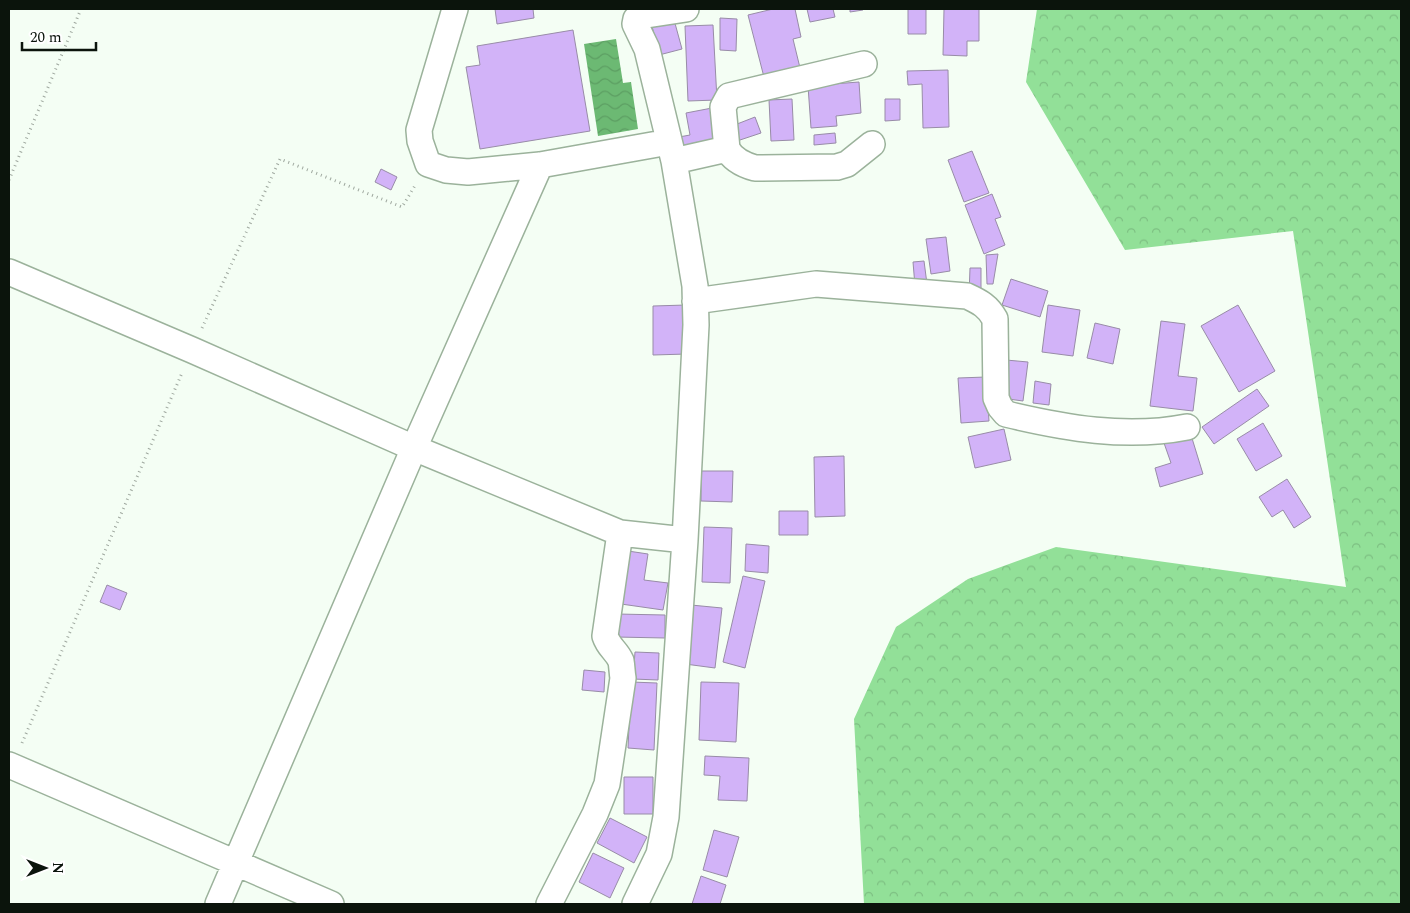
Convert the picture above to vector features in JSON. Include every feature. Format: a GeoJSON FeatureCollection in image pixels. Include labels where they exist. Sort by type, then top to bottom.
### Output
{"type":"FeatureCollection","features":[{"type":"Feature","properties":{"kind":"street"},"geometry":{"type":"LineString","coordinates":[[455,9],[419,130],[420,142],[428,164],[446,170],[468,172],[672,152],[727,149]]}},
{"type":"Feature","properties":{"kind":"street"},"geometry":{"type":"LineString","coordinates":[[635,904],[659,854],[666,817],[685,540],[696,325],[695,286],[672,152],[647,49],[635,24],[636,19],[640,16],[686,9]]}},
{"type":"Feature","properties":{"kind":"street"},"geometry":{"type":"LineString","coordinates":[[864,64],[729,96],[723,107],[727,149],[737,160],[746,166],[756,168],[838,167],[847,164],[872,144]]}},
{"type":"Feature","properties":{"kind":"street"},"geometry":{"type":"LineString","coordinates":[[218,904],[414,448],[540,165]]}},
{"type":"Feature","properties":{"kind":"street"},"geometry":{"type":"LineString","coordinates":[[9,272],[414,448],[620,533],[685,540]]}},
{"type":"Feature","properties":{"kind":"street"},"geometry":{"type":"LineString","coordinates":[[695,301],[816,284],[967,296],[982,302],[995,318],[996,398],[1006,414],[1076,428],[1130,433],[1162,432],[1187,428]]}},
{"type":"Feature","properties":{"kind":"street"},"geometry":{"type":"LineString","coordinates":[[549,904],[595,814],[607,784],[623,678],[621,662],[608,645],[605,636],[620,533]]}},
{"type":"Feature","properties":{"kind":"street"},"geometry":{"type":"LineString","coordinates":[[10,766],[331,904]]}},
{"type":"Feature","properties":{"kind":"path"},"geometry":{"type":"LineString","coordinates":[[9,180],[81,9]]}},
{"type":"Feature","properties":{"kind":"path"},"geometry":{"type":"LineString","coordinates":[[10,766],[192,350],[280,159],[402,207],[428,164]]}},
{"type":"Feature","properties":{"kind":"green space"},"geometry":{"type":"Polygon","coordinates":[[[1037,9],[1401,9],[1401,904],[864,904],[854,719],[896,627],[968,579],[1056,547],[1346,587],[1293,231],[1125,250],[1026,82],[1037,9]]]}},
{"type":"Feature","properties":{"kind":"water"},"geometry":{"type":"Polygon","coordinates":[[[616,39],[623,83],[631,82],[638,129],[598,136],[584,44],[616,39]]]}},
{"type":"Feature","properties":{"kind":"building"},"geometry":{"type":"Polygon","coordinates":[[[495,9],[533,9],[534,18],[497,24],[495,9]]]}},
{"type":"Feature","properties":{"kind":"building"},"geometry":{"type":"Polygon","coordinates":[[[773,9],[795,9],[801,37],[793,39],[801,72],[765,81],[748,15],[773,9]]]}},
{"type":"Feature","properties":{"kind":"building"},"geometry":{"type":"Polygon","coordinates":[[[807,9],[833,9],[835,17],[810,22],[807,9]]]}},
{"type":"Feature","properties":{"kind":"building"},"geometry":{"type":"Polygon","coordinates":[[[850,9],[862,9],[863,10],[850,12],[850,9]]]}},
{"type":"Feature","properties":{"kind":"building"},"geometry":{"type":"Polygon","coordinates":[[[908,9],[926,9],[926,34],[908,34],[908,9]]]}},
{"type":"Feature","properties":{"kind":"building"},"geometry":{"type":"Polygon","coordinates":[[[944,9],[979,9],[979,41],[967,41],[967,56],[943,55],[944,9]]]}},
{"type":"Feature","properties":{"kind":"building"},"geometry":{"type":"Polygon","coordinates":[[[673,16],[682,49],[659,55],[651,22],[673,16]]]}},
{"type":"Feature","properties":{"kind":"building"},"geometry":{"type":"Polygon","coordinates":[[[720,18],[737,19],[736,51],[720,50],[720,18]]]}},
{"type":"Feature","properties":{"kind":"building"},"geometry":{"type":"Polygon","coordinates":[[[713,25],[717,100],[688,101],[685,26],[713,25]]]}},
{"type":"Feature","properties":{"kind":"building"},"geometry":{"type":"Polygon","coordinates":[[[573,30],[590,131],[480,149],[466,67],[480,65],[477,46],[573,30]]]}},
{"type":"Feature","properties":{"kind":"building"},"geometry":{"type":"Polygon","coordinates":[[[948,70],[949,127],[923,128],[922,84],[908,85],[907,71],[948,70]]]}},
{"type":"Feature","properties":{"kind":"building"},"geometry":{"type":"Polygon","coordinates":[[[859,82],[861,113],[836,116],[837,126],[811,128],[808,86],[859,82]]]}},
{"type":"Feature","properties":{"kind":"building"},"geometry":{"type":"Polygon","coordinates":[[[792,99],[794,140],[771,141],[769,100],[792,99]]]}},
{"type":"Feature","properties":{"kind":"building"},"geometry":{"type":"Polygon","coordinates":[[[885,99],[900,99],[900,120],[885,121],[885,99]]]}},
{"type":"Feature","properties":{"kind":"building"},"geometry":{"type":"Polygon","coordinates":[[[712,108],[719,144],[681,151],[679,137],[690,135],[686,113],[712,108]]]}},
{"type":"Feature","properties":{"kind":"building"},"geometry":{"type":"Polygon","coordinates":[[[755,117],[761,133],[737,141],[732,126],[755,117]]]}},
{"type":"Feature","properties":{"kind":"building"},"geometry":{"type":"Polygon","coordinates":[[[835,133],[836,143],[814,145],[814,135],[835,133]]]}},
{"type":"Feature","properties":{"kind":"building"},"geometry":{"type":"Polygon","coordinates":[[[972,151],[989,193],[964,202],[948,160],[972,151]]]}},
{"type":"Feature","properties":{"kind":"building"},"geometry":{"type":"Polygon","coordinates":[[[381,169],[397,177],[391,190],[375,182],[381,169]]]}},
{"type":"Feature","properties":{"kind":"building"},"geometry":{"type":"Polygon","coordinates":[[[992,194],[1001,217],[995,219],[1005,245],[984,254],[965,205],[992,194]]]}},
{"type":"Feature","properties":{"kind":"building"},"geometry":{"type":"Polygon","coordinates":[[[946,237],[950,271],[931,274],[926,239],[946,237]]]}},
{"type":"Feature","properties":{"kind":"building"},"geometry":{"type":"Polygon","coordinates":[[[998,254],[993,284],[987,284],[986,255],[998,254]]]}},
{"type":"Feature","properties":{"kind":"building"},"geometry":{"type":"Polygon","coordinates":[[[924,261],[927,284],[915,286],[913,262],[924,261]]]}},
{"type":"Feature","properties":{"kind":"building"},"geometry":{"type":"Polygon","coordinates":[[[970,268],[981,268],[981,296],[969,296],[970,268]]]}},
{"type":"Feature","properties":{"kind":"building"},"geometry":{"type":"Polygon","coordinates":[[[1011,279],[1048,291],[1040,317],[1002,305],[1011,279]]]}},
{"type":"Feature","properties":{"kind":"building"},"geometry":{"type":"Polygon","coordinates":[[[686,305],[687,354],[653,355],[653,306],[686,305]]]}},
{"type":"Feature","properties":{"kind":"building"},"geometry":{"type":"Polygon","coordinates":[[[1048,305],[1080,310],[1073,356],[1042,352],[1048,305]]]}},
{"type":"Feature","properties":{"kind":"building"},"geometry":{"type":"Polygon","coordinates":[[[1238,305],[1275,371],[1239,392],[1201,326],[1238,305]]]}},
{"type":"Feature","properties":{"kind":"building"},"geometry":{"type":"Polygon","coordinates":[[[1161,321],[1185,324],[1178,376],[1197,378],[1193,411],[1150,406],[1161,321]]]}},
{"type":"Feature","properties":{"kind":"building"},"geometry":{"type":"Polygon","coordinates":[[[1095,323],[1120,329],[1113,364],[1087,358],[1095,323]]]}},
{"type":"Feature","properties":{"kind":"building"},"geometry":{"type":"Polygon","coordinates":[[[1006,360],[1028,362],[1023,401],[1001,398],[1006,360]]]}},
{"type":"Feature","properties":{"kind":"building"},"geometry":{"type":"Polygon","coordinates":[[[986,377],[989,421],[961,423],[958,378],[986,377]]]}},
{"type":"Feature","properties":{"kind":"building"},"geometry":{"type":"Polygon","coordinates":[[[1035,381],[1051,384],[1049,405],[1033,403],[1035,381]]]}},
{"type":"Feature","properties":{"kind":"building"},"geometry":{"type":"Polygon","coordinates":[[[1257,389],[1269,406],[1214,444],[1202,427],[1257,389]]]}},
{"type":"Feature","properties":{"kind":"building"},"geometry":{"type":"Polygon","coordinates":[[[1263,423],[1282,456],[1256,471],[1237,439],[1263,423]]]}},
{"type":"Feature","properties":{"kind":"building"},"geometry":{"type":"Polygon","coordinates":[[[1004,429],[1011,460],[975,468],[968,437],[1004,429]]]}},
{"type":"Feature","properties":{"kind":"building"},"geometry":{"type":"Polygon","coordinates":[[[1191,435],[1203,474],[1160,487],[1155,468],[1171,463],[1164,443],[1191,435]]]}},
{"type":"Feature","properties":{"kind":"building"},"geometry":{"type":"Polygon","coordinates":[[[844,456],[845,516],[815,517],[814,457],[844,456]]]}},
{"type":"Feature","properties":{"kind":"building"},"geometry":{"type":"Polygon","coordinates":[[[701,471],[733,471],[732,502],[701,501],[701,471]]]}},
{"type":"Feature","properties":{"kind":"building"},"geometry":{"type":"Polygon","coordinates":[[[1287,479],[1311,517],[1294,528],[1283,510],[1272,517],[1259,497],[1287,479]]]}},
{"type":"Feature","properties":{"kind":"building"},"geometry":{"type":"Polygon","coordinates":[[[779,511],[808,511],[808,535],[779,535],[779,511]]]}},
{"type":"Feature","properties":{"kind":"building"},"geometry":{"type":"Polygon","coordinates":[[[704,527],[732,528],[730,583],[702,582],[704,527]]]}},
{"type":"Feature","properties":{"kind":"building"},"geometry":{"type":"Polygon","coordinates":[[[746,544],[769,546],[768,573],[745,571],[746,544]]]}},
{"type":"Feature","properties":{"kind":"building"},"geometry":{"type":"Polygon","coordinates":[[[628,551],[648,554],[644,580],[668,583],[663,610],[621,604],[628,551]]]}},
{"type":"Feature","properties":{"kind":"building"},"geometry":{"type":"Polygon","coordinates":[[[743,576],[765,581],[745,668],[723,662],[743,576]]]}},
{"type":"Feature","properties":{"kind":"building"},"geometry":{"type":"Polygon","coordinates":[[[107,585],[127,593],[120,610],[100,602],[107,585]]]}},
{"type":"Feature","properties":{"kind":"building"},"geometry":{"type":"Polygon","coordinates":[[[691,605],[722,608],[715,668],[685,664],[691,605]]]}},
{"type":"Feature","properties":{"kind":"building"},"geometry":{"type":"Polygon","coordinates":[[[617,614],[665,615],[665,638],[616,637],[617,614]]]}},
{"type":"Feature","properties":{"kind":"building"},"geometry":{"type":"Polygon","coordinates":[[[635,652],[659,653],[658,680],[633,679],[635,652]]]}},
{"type":"Feature","properties":{"kind":"building"},"geometry":{"type":"Polygon","coordinates":[[[584,670],[605,672],[604,692],[582,690],[584,670]]]}},
{"type":"Feature","properties":{"kind":"building"},"geometry":{"type":"Polygon","coordinates":[[[631,682],[657,683],[654,750],[628,748],[631,682]]]}},
{"type":"Feature","properties":{"kind":"building"},"geometry":{"type":"Polygon","coordinates":[[[701,682],[739,683],[736,742],[699,740],[701,682]]]}},
{"type":"Feature","properties":{"kind":"building"},"geometry":{"type":"Polygon","coordinates":[[[705,756],[749,758],[747,801],[718,800],[720,776],[704,775],[705,756]]]}},
{"type":"Feature","properties":{"kind":"building"},"geometry":{"type":"Polygon","coordinates":[[[624,777],[653,777],[653,814],[624,814],[624,777]]]}},
{"type":"Feature","properties":{"kind":"building"},"geometry":{"type":"Polygon","coordinates":[[[610,818],[647,837],[634,863],[597,843],[610,818]]]}},
{"type":"Feature","properties":{"kind":"building"},"geometry":{"type":"Polygon","coordinates":[[[714,830],[739,837],[727,877],[703,870],[714,830]]]}},
{"type":"Feature","properties":{"kind":"building"},"geometry":{"type":"Polygon","coordinates":[[[593,853],[624,868],[610,898],[579,882],[593,853]]]}},
{"type":"Feature","properties":{"kind":"building"},"geometry":{"type":"Polygon","coordinates":[[[701,876],[726,885],[720,904],[692,904],[701,876]]]}}]}
